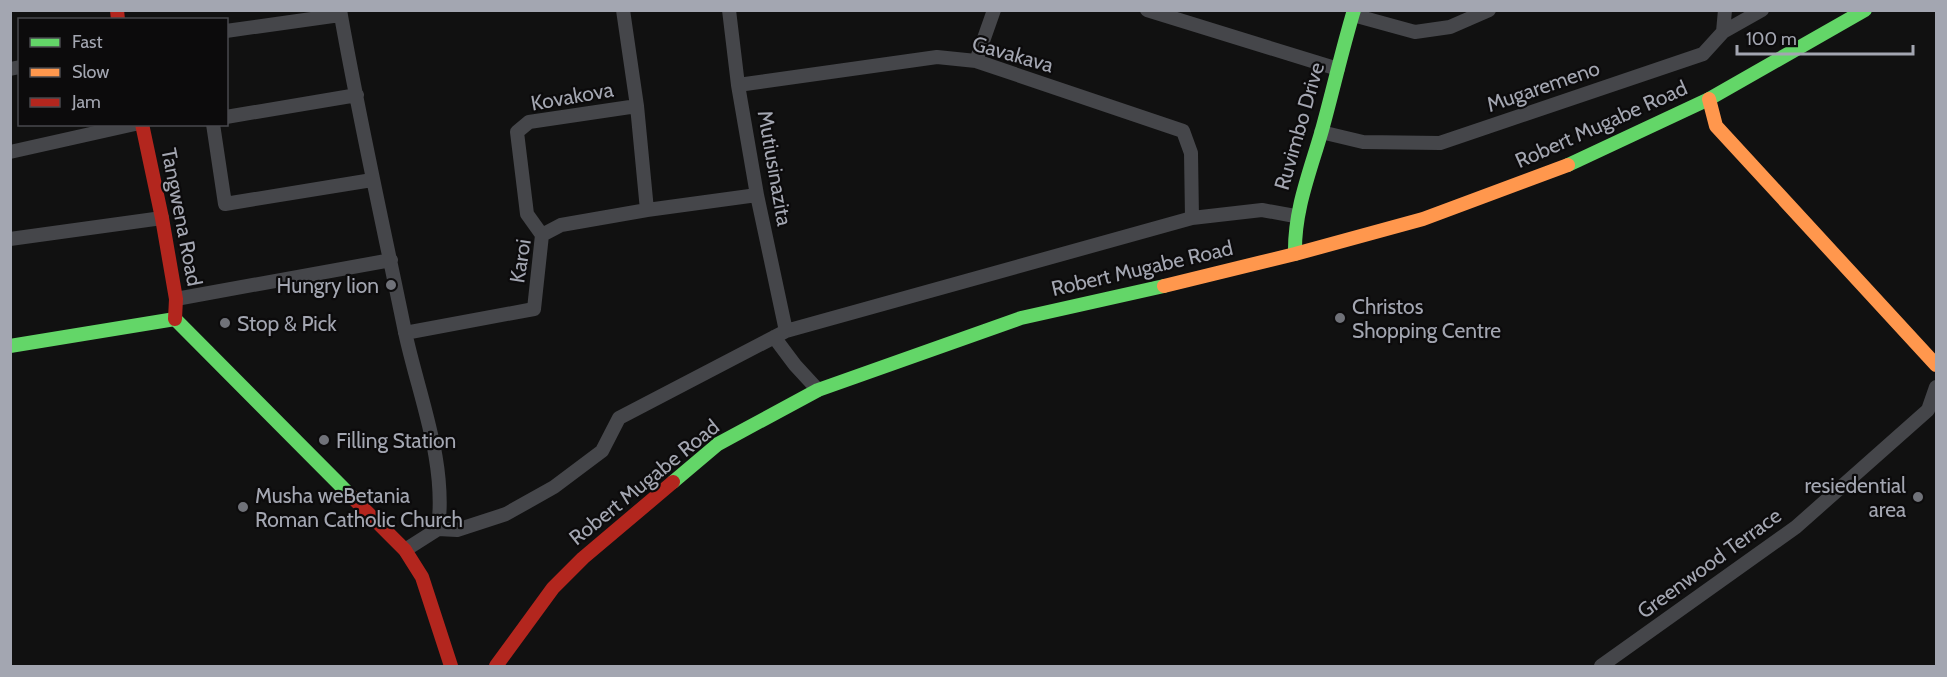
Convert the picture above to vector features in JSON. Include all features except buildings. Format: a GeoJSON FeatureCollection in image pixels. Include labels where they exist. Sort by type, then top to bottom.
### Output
{"type":"FeatureCollection","features":[{"type":"Feature","properties":{"kind":"main road","name":"Robert Mugabe Road"},"geometry":{"type":"LineString","coordinates":[[496,666],[553,588],[583,558],[718,444],[818,390],[1021,318],[1295,254],[1423,219],[1560,169],[1709,99],[1865,10]]}},
{"type":"Feature","properties":{"kind":"main road","name":"Ruvimbo Drive"},"geometry":{"type":"LineString","coordinates":[[1295,254],[1293,233],[1295,216],[1321,132],[1353,13]]}},
{"type":"Feature","properties":{"kind":"main road"},"geometry":{"type":"LineString","coordinates":[[1709,99],[1716,126],[1936,365]]}},
{"type":"Feature","properties":{"kind":"main road","name":"Tangwena Road"},"geometry":{"type":"LineString","coordinates":[[142,126],[176,299],[175,319]]}},
{"type":"Feature","properties":{"kind":"main road"},"geometry":{"type":"LineString","coordinates":[[10,346],[175,319],[405,550],[422,578],[451,666]]}},
{"type":"Feature","properties":{"kind":"street"},"geometry":{"type":"LineString","coordinates":[[623,10],[637,106],[647,210]]}},
{"type":"Feature","properties":{"kind":"street","name":"Mutiusinazita"},"geometry":{"type":"LineString","coordinates":[[729,10],[738,85],[780,334]]}},
{"type":"Feature","properties":{"kind":"street"},"geometry":{"type":"LineString","coordinates":[[976,61],[994,10]]}},
{"type":"Feature","properties":{"kind":"street"},"geometry":{"type":"LineString","coordinates":[[1147,10],[1338,69]]}},
{"type":"Feature","properties":{"kind":"street"},"geometry":{"type":"LineString","coordinates":[[1353,13],[1415,32],[1450,27],[1489,10]]}},
{"type":"Feature","properties":{"kind":"street"},"geometry":{"type":"LineString","coordinates":[[1723,32],[1725,10]]}},
{"type":"Feature","properties":{"kind":"street","name":"Mugaremeno"},"geometry":{"type":"LineString","coordinates":[[1321,132],[1363,142],[1440,143],[1702,54],[1723,32],[1762,10]]}},
{"type":"Feature","properties":{"kind":"street"},"geometry":{"type":"LineString","coordinates":[[228,31],[340,13],[372,180],[405,333],[439,468],[441,509],[438,529]]}},
{"type":"Feature","properties":{"kind":"street","name":"Gavakava"},"geometry":{"type":"LineString","coordinates":[[738,85],[937,57],[976,61],[1183,130],[1191,153],[1192,218]]}},
{"type":"Feature","properties":{"kind":"street"},"geometry":{"type":"LineString","coordinates":[[228,117],[357,95]]}},
{"type":"Feature","properties":{"kind":"street","name":"Kovakova"},"geometry":{"type":"LineString","coordinates":[[542,235],[527,214],[517,132],[529,122],[637,106]]}},
{"type":"Feature","properties":{"kind":"street"},"geometry":{"type":"LineString","coordinates":[[10,152],[126,126]]}},
{"type":"Feature","properties":{"kind":"street"},"geometry":{"type":"LineString","coordinates":[[213,126],[225,204],[372,180]]}},
{"type":"Feature","properties":{"kind":"street","name":"Karoi"},"geometry":{"type":"LineString","coordinates":[[405,333],[534,309],[542,235],[561,225],[647,210],[757,195]]}},
{"type":"Feature","properties":{"kind":"street"},"geometry":{"type":"LineString","coordinates":[[405,550],[438,529],[457,530],[506,514],[554,487],[602,451],[619,418],[780,334],[1192,218],[1262,210],[1295,216]]}},
{"type":"Feature","properties":{"kind":"street"},"geometry":{"type":"LineString","coordinates":[[10,239],[162,218]]}},
{"type":"Feature","properties":{"kind":"street"},"geometry":{"type":"LineString","coordinates":[[176,299],[391,260]]}},
{"type":"Feature","properties":{"kind":"street"},"geometry":{"type":"LineString","coordinates":[[780,334],[795,365],[818,390]]}},
{"type":"Feature","properties":{"kind":"street","name":"Greenwood Terrace"},"geometry":{"type":"LineString","coordinates":[[1601,666],[1796,527],[1928,410],[1936,387]]}},
{"type":"Feature","properties":{"kind":"traffic: fast"},"geometry":{"type":"LineString","coordinates":[[1295,254],[1297,222],[1304,191],[1354,10]]}},
{"type":"Feature","properties":{"kind":"traffic: fast"},"geometry":{"type":"LineString","coordinates":[[1568,165],[1709,99],[1865,10]]}},
{"type":"Feature","properties":{"kind":"traffic: fast"},"geometry":{"type":"LineString","coordinates":[[673,482],[718,444],[818,390],[1021,318],[1164,286]]}},
{"type":"Feature","properties":{"kind":"traffic: fast"},"geometry":{"type":"LineString","coordinates":[[10,346],[175,319],[351,496]]}},
{"type":"Feature","properties":{"kind":"traffic: slow"},"geometry":{"type":"LineString","coordinates":[[1709,99],[1716,126],[1936,365]]}},
{"type":"Feature","properties":{"kind":"traffic: slow"},"geometry":{"type":"LineString","coordinates":[[1164,286],[1295,254],[1423,219],[1568,165]]}},
{"type":"Feature","properties":{"kind":"traffic: jam"},"geometry":{"type":"LineString","coordinates":[[117,10],[118,18]]}},
{"type":"Feature","properties":{"kind":"traffic: jam"},"geometry":{"type":"LineString","coordinates":[[142,126],[176,299],[175,319]]}},
{"type":"Feature","properties":{"kind":"traffic: jam"},"geometry":{"type":"LineString","coordinates":[[496,666],[553,588],[583,558],[673,482]]}},
{"type":"Feature","properties":{"kind":"traffic: jam"},"geometry":{"type":"LineString","coordinates":[[351,496],[405,550],[422,577],[451,666]]}},
{"type":"Feature","properties":{"kind":"place","name":"Hungry lion"},"geometry":{"type":"Point","coordinates":[391,285]}},
{"type":"Feature","properties":{"kind":"place","name":"Christos Shopping Centre"},"geometry":{"type":"Point","coordinates":[1340,318]}},
{"type":"Feature","properties":{"kind":"place","name":"Stop & Pick"},"geometry":{"type":"Point","coordinates":[225,323]}},
{"type":"Feature","properties":{"kind":"place","name":"Filling Station"},"geometry":{"type":"Point","coordinates":[324,440]}},
{"type":"Feature","properties":{"kind":"place","name":"resiedential area"},"geometry":{"type":"Point","coordinates":[1918,497]}},
{"type":"Feature","properties":{"kind":"place","name":"Musha weBetania Roman Catholic Church"},"geometry":{"type":"Point","coordinates":[243,507]}}]}
